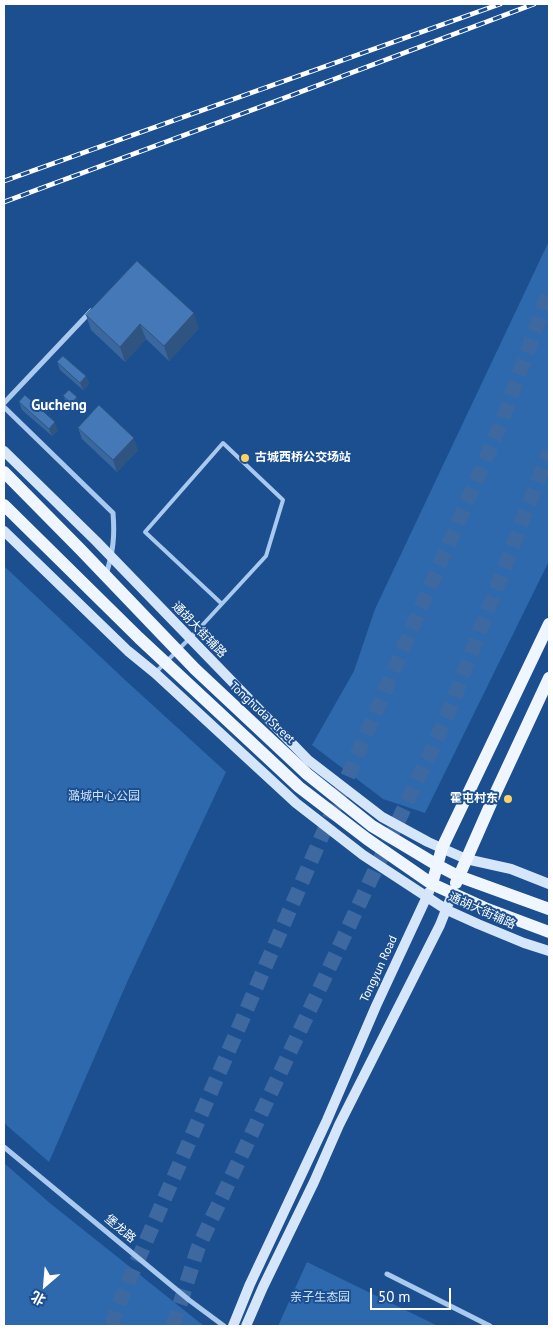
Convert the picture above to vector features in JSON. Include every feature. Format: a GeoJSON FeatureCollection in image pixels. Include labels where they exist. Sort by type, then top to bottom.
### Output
{"type":"FeatureCollection","features":[{"type":"Feature","properties":{"kind":"main road","name":"Tonghuda Street"},"geometry":{"type":"LineString","coordinates":[[4,472],[177,651],[306,774],[372,826],[437,865],[458,876],[549,909]]}},
{"type":"Feature","properties":{"kind":"main road"},"geometry":{"type":"LineString","coordinates":[[4,505],[165,663],[300,787],[367,839],[432,884],[485,908],[549,932]]}},
{"type":"Feature","properties":{"kind":"main road","name":"Tongyun Road"},"geometry":{"type":"LineString","coordinates":[[432,884],[442,848],[549,624]]}},
{"type":"Feature","properties":{"kind":"main road"},"geometry":{"type":"LineString","coordinates":[[453,892],[458,876],[549,678]]}},
{"type":"Feature","properties":{"kind":"street"},"geometry":{"type":"LineString","coordinates":[[4,403],[95,306]]}},
{"type":"Feature","properties":{"kind":"street"},"geometry":{"type":"LineString","coordinates":[[4,407],[113,513],[114,533],[111,557],[105,576]]}},
{"type":"Feature","properties":{"kind":"street","name":"通胡大街辅路"},"geometry":{"type":"LineString","coordinates":[[4,451],[111,557],[308,760],[382,817],[442,848],[466,859],[511,869],[549,884]]}},
{"type":"Feature","properties":{"kind":"street","name":"通胡大街辅路"},"geometry":{"type":"LineString","coordinates":[[4,531],[128,650],[296,803],[363,856],[447,910],[509,937],[549,951]]}},
{"type":"Feature","properties":{"kind":"street","name":"Tongyun Road"},"geometry":{"type":"LineString","coordinates":[[233,1326],[250,1284],[327,1120],[376,1006],[432,884]]}},
{"type":"Feature","properties":{"kind":"street"},"geometry":{"type":"LineString","coordinates":[[246,1326],[339,1125],[440,925],[453,892]]}},
{"type":"Feature","properties":{"kind":"street","name":"堡龙路"},"geometry":{"type":"LineString","coordinates":[[4,1146],[188,1300],[224,1326]]}},
{"type":"Feature","properties":{"kind":"street"},"geometry":{"type":"LineString","coordinates":[[387,1274],[490,1326]]}},
{"type":"Feature","properties":{"kind":"lane"},"geometry":{"type":"LineString","coordinates":[[155,673],[190,639],[266,556],[283,500],[223,443],[145,532],[222,604]]}},
{"type":"Feature","properties":{"kind":"green space"},"geometry":{"type":"Polygon","coordinates":[[[549,241],[549,563],[425,813],[383,799],[312,745],[354,671],[375,609],[549,241]]]}},
{"type":"Feature","properties":{"kind":"green space","name":"潞城中心公园"},"geometry":{"type":"Polygon","coordinates":[[[4,566],[226,772],[128,980],[49,1162],[4,1123],[4,566]]]}},
{"type":"Feature","properties":{"kind":"green space"},"geometry":{"type":"Polygon","coordinates":[[[4,1163],[51,1204],[204,1326],[4,1326],[4,1163]]]}},
{"type":"Feature","properties":{"kind":"green space","name":"亲子生态园"},"geometry":{"type":"Polygon","coordinates":[[[307,1262],[438,1326],[278,1326],[307,1262]]]}},
{"type":"Feature","properties":{"kind":"building"},"geometry":{"type":"Polygon","coordinates":[[[137,261],[194,313],[164,346],[140,324],[120,347],[86,315],[137,261]]]}},
{"type":"Feature","properties":{"kind":"building"},"geometry":{"type":"Polygon","coordinates":[[[63,356],[86,376],[80,383],[57,362],[63,356]]]}},
{"type":"Feature","properties":{"kind":"building"},"geometry":{"type":"Polygon","coordinates":[[[69,390],[77,397],[71,403],[63,396],[69,390]]]}},
{"type":"Feature","properties":{"kind":"building"},"geometry":{"type":"Polygon","coordinates":[[[25,395],[55,422],[49,429],[19,402],[25,395]]]}},
{"type":"Feature","properties":{"kind":"building"},"geometry":{"type":"Polygon","coordinates":[[[99,405],[134,438],[113,460],[78,428],[99,405]]]}},
{"type":"Feature","properties":{"kind":"tunnel"},"geometry":{"type":"LineString","coordinates":[[112,1326],[117,1308],[502,421],[549,292]]}},
{"type":"Feature","properties":{"kind":"tunnel"},"geometry":{"type":"LineString","coordinates":[[173,1326],[198,1248],[445,721],[549,452]]}},
{"type":"Feature","properties":{"kind":"railway"},"geometry":{"type":"LineString","coordinates":[[4,181],[500,4]]}},
{"type":"Feature","properties":{"kind":"railway"},"geometry":{"type":"LineString","coordinates":[[4,202],[534,4]]}},
{"type":"Feature","properties":{"kind":"place","name":"古城西桥公交场站"},"geometry":{"type":"Point","coordinates":[245,458]}},
{"type":"Feature","properties":{"kind":"place","name":"霍屯村东"},"geometry":{"type":"Point","coordinates":[508,799]}},
{"type":"Feature","properties":{"kind":"district","name":"Gucheng"},"geometry":{"type":"Point","coordinates":[59,406]}}]}
